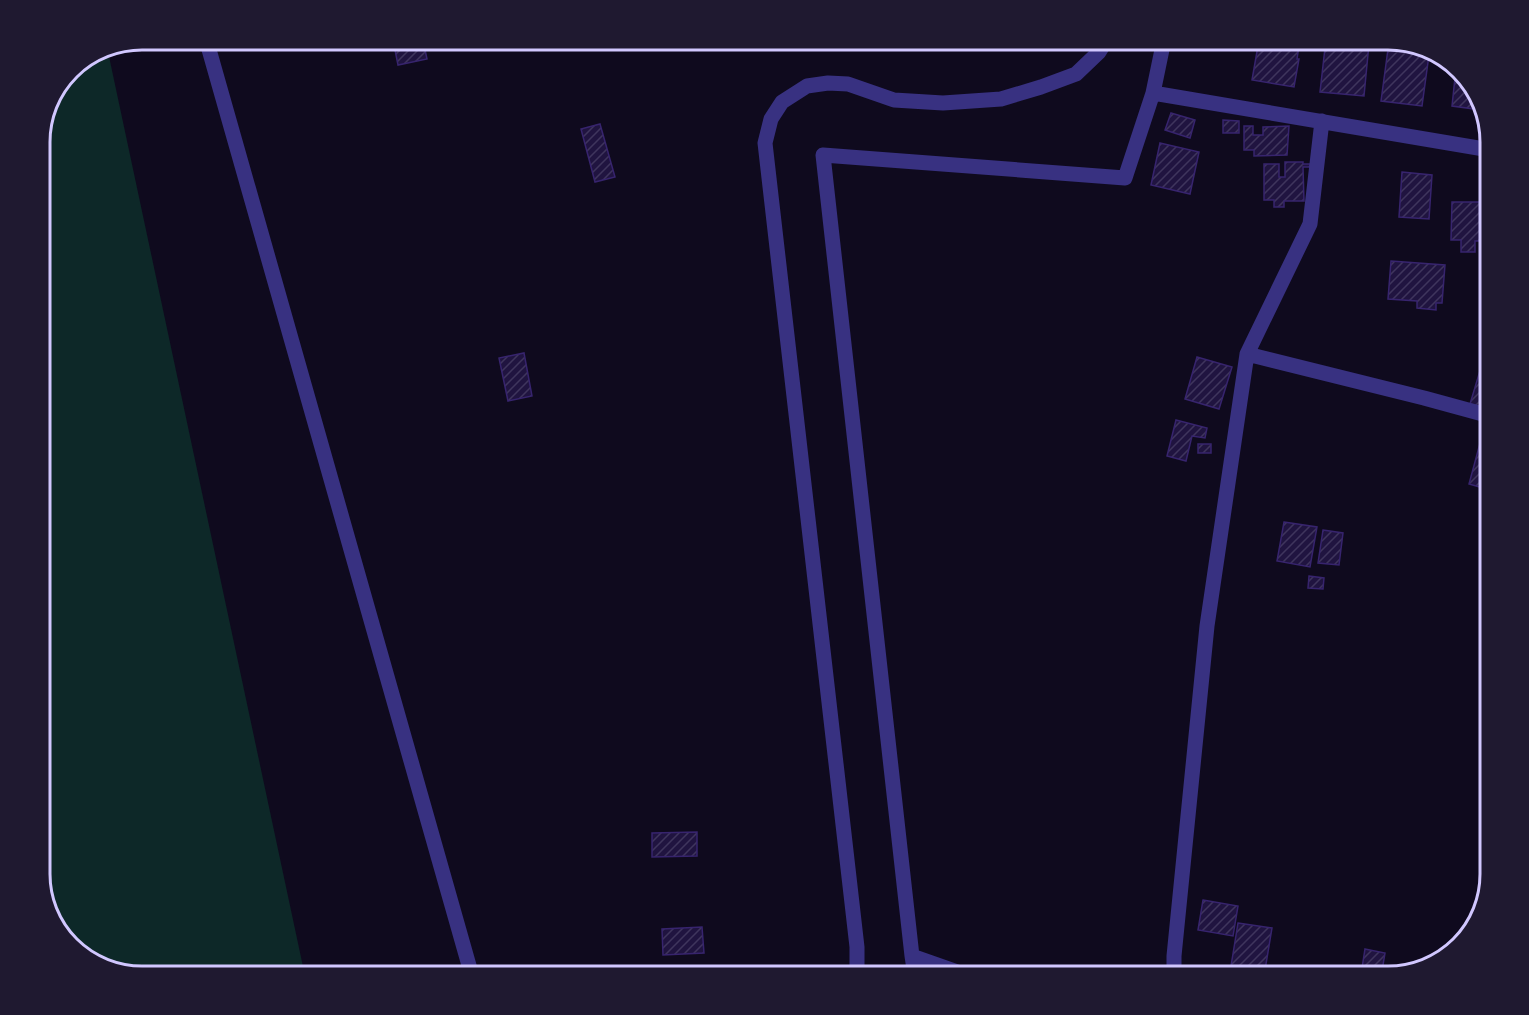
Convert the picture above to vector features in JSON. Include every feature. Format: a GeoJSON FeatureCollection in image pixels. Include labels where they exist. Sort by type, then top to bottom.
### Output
{"type":"FeatureCollection","features":[{"type":"Feature","properties":{"kind":"street"},"geometry":{"type":"LineString","coordinates":[[209,50],[469,965]]}},
{"type":"Feature","properties":{"kind":"street"},"geometry":{"type":"LineString","coordinates":[[857,965],[857,947],[765,143],[771,119],[782,102],[807,86],[828,83],[848,84],[894,100],[943,103],[1001,99],[1076,74],[1100,50]]}},
{"type":"Feature","properties":{"kind":"street"},"geometry":{"type":"LineString","coordinates":[[913,965],[823,155],[1125,178],[1153,93],[1162,50]]}},
{"type":"Feature","properties":{"kind":"street"},"geometry":{"type":"LineString","coordinates":[[1153,93],[1480,148]]}},
{"type":"Feature","properties":{"kind":"street"},"geometry":{"type":"LineString","coordinates":[[1174,965],[1208,626],[1247,354],[1310,224],[1322,121]]}},
{"type":"Feature","properties":{"kind":"street"},"geometry":{"type":"LineString","coordinates":[[1247,354],[1480,413]]}},
{"type":"Feature","properties":{"kind":"street"},"geometry":{"type":"LineString","coordinates":[[912,956],[938,965]]}},
{"type":"Feature","properties":{"kind":"green space"},"geometry":{"type":"Polygon","coordinates":[[[109,55],[303,965],[129,965],[117,962],[106,959],[76,939],[62,920],[53,898],[50,880],[50,135],[56,106],[65,90],[76,76],[109,55]]]}},
{"type":"Feature","properties":{"kind":"building"},"geometry":{"type":"Polygon","coordinates":[[[395,50],[425,50],[427,59],[398,65],[395,50]]]}},
{"type":"Feature","properties":{"kind":"building"},"geometry":{"type":"Polygon","coordinates":[[[1257,50],[1298,50],[1294,87],[1252,80],[1257,50]]]}},
{"type":"Feature","properties":{"kind":"building"},"geometry":{"type":"Polygon","coordinates":[[[1325,50],[1368,50],[1364,96],[1320,92],[1325,50]]]}},
{"type":"Feature","properties":{"kind":"building"},"geometry":{"type":"Polygon","coordinates":[[[1388,50],[1407,52],[1428,59],[1422,106],[1381,101],[1388,50]]]}},
{"type":"Feature","properties":{"kind":"building"},"geometry":{"type":"Polygon","coordinates":[[[1455,78],[1474,109],[1452,106],[1455,78]]]}},
{"type":"Feature","properties":{"kind":"building"},"geometry":{"type":"Polygon","coordinates":[[[1171,113],[1195,120],[1190,138],[1165,130],[1171,113]]]}},
{"type":"Feature","properties":{"kind":"building"},"geometry":{"type":"Polygon","coordinates":[[[1223,120],[1239,121],[1239,133],[1223,133],[1223,120]]]}},
{"type":"Feature","properties":{"kind":"building"},"geometry":{"type":"Polygon","coordinates":[[[600,124],[615,177],[595,182],[581,129],[600,124]]]}},
{"type":"Feature","properties":{"kind":"building"},"geometry":{"type":"Polygon","coordinates":[[[1244,126],[1253,126],[1253,135],[1263,135],[1263,127],[1289,126],[1287,155],[1254,156],[1254,150],[1244,150],[1244,126]]]}},
{"type":"Feature","properties":{"kind":"building"},"geometry":{"type":"Polygon","coordinates":[[[1160,143],[1199,152],[1190,194],[1151,185],[1160,143]]]}},
{"type":"Feature","properties":{"kind":"building"},"geometry":{"type":"Polygon","coordinates":[[[1285,162],[1310,164],[1310,167],[1303,167],[1304,201],[1284,201],[1284,207],[1274,207],[1274,200],[1264,200],[1264,164],[1279,164],[1279,177],[1285,177],[1285,162]]]}},
{"type":"Feature","properties":{"kind":"building"},"geometry":{"type":"Polygon","coordinates":[[[1402,172],[1432,175],[1429,219],[1399,217],[1402,172]]]}},
{"type":"Feature","properties":{"kind":"building"},"geometry":{"type":"Polygon","coordinates":[[[1452,202],[1480,202],[1480,241],[1475,241],[1475,252],[1461,252],[1461,240],[1451,240],[1452,202]]]}},
{"type":"Feature","properties":{"kind":"building"},"geometry":{"type":"Polygon","coordinates":[[[1391,261],[1445,265],[1442,303],[1436,303],[1436,310],[1417,308],[1417,301],[1388,299],[1391,261]]]}},
{"type":"Feature","properties":{"kind":"building"},"geometry":{"type":"Polygon","coordinates":[[[524,353],[532,396],[508,401],[499,358],[524,353]]]}},
{"type":"Feature","properties":{"kind":"building"},"geometry":{"type":"Polygon","coordinates":[[[1197,357],[1232,367],[1219,409],[1185,399],[1197,357]]]}},
{"type":"Feature","properties":{"kind":"building"},"geometry":{"type":"Polygon","coordinates":[[[1480,371],[1480,406],[1470,404],[1480,371]]]}},
{"type":"Feature","properties":{"kind":"building"},"geometry":{"type":"Polygon","coordinates":[[[1176,420],[1207,428],[1205,438],[1192,436],[1186,461],[1167,456],[1176,420]]]}},
{"type":"Feature","properties":{"kind":"building"},"geometry":{"type":"Polygon","coordinates":[[[1480,443],[1480,487],[1469,484],[1480,443]]]}},
{"type":"Feature","properties":{"kind":"building"},"geometry":{"type":"Polygon","coordinates":[[[1198,444],[1211,444],[1211,453],[1198,453],[1198,444]]]}},
{"type":"Feature","properties":{"kind":"building"},"geometry":{"type":"Polygon","coordinates":[[[1284,522],[1317,527],[1310,567],[1277,561],[1284,522]]]}},
{"type":"Feature","properties":{"kind":"building"},"geometry":{"type":"Polygon","coordinates":[[[1323,530],[1343,533],[1339,565],[1318,563],[1323,530]]]}},
{"type":"Feature","properties":{"kind":"building"},"geometry":{"type":"Polygon","coordinates":[[[1309,576],[1324,578],[1323,589],[1308,588],[1309,576]]]}},
{"type":"Feature","properties":{"kind":"building"},"geometry":{"type":"Polygon","coordinates":[[[697,832],[697,856],[652,857],[652,833],[697,832]]]}},
{"type":"Feature","properties":{"kind":"building"},"geometry":{"type":"Polygon","coordinates":[[[1203,900],[1238,906],[1233,936],[1198,930],[1203,900]]]}},
{"type":"Feature","properties":{"kind":"building"},"geometry":{"type":"Polygon","coordinates":[[[1238,923],[1272,928],[1266,965],[1231,965],[1238,923]]]}},
{"type":"Feature","properties":{"kind":"building"},"geometry":{"type":"Polygon","coordinates":[[[702,927],[704,953],[663,955],[662,929],[702,927]]]}},
{"type":"Feature","properties":{"kind":"building"},"geometry":{"type":"Polygon","coordinates":[[[1365,949],[1385,953],[1383,965],[1362,965],[1365,949]]]}}]}
